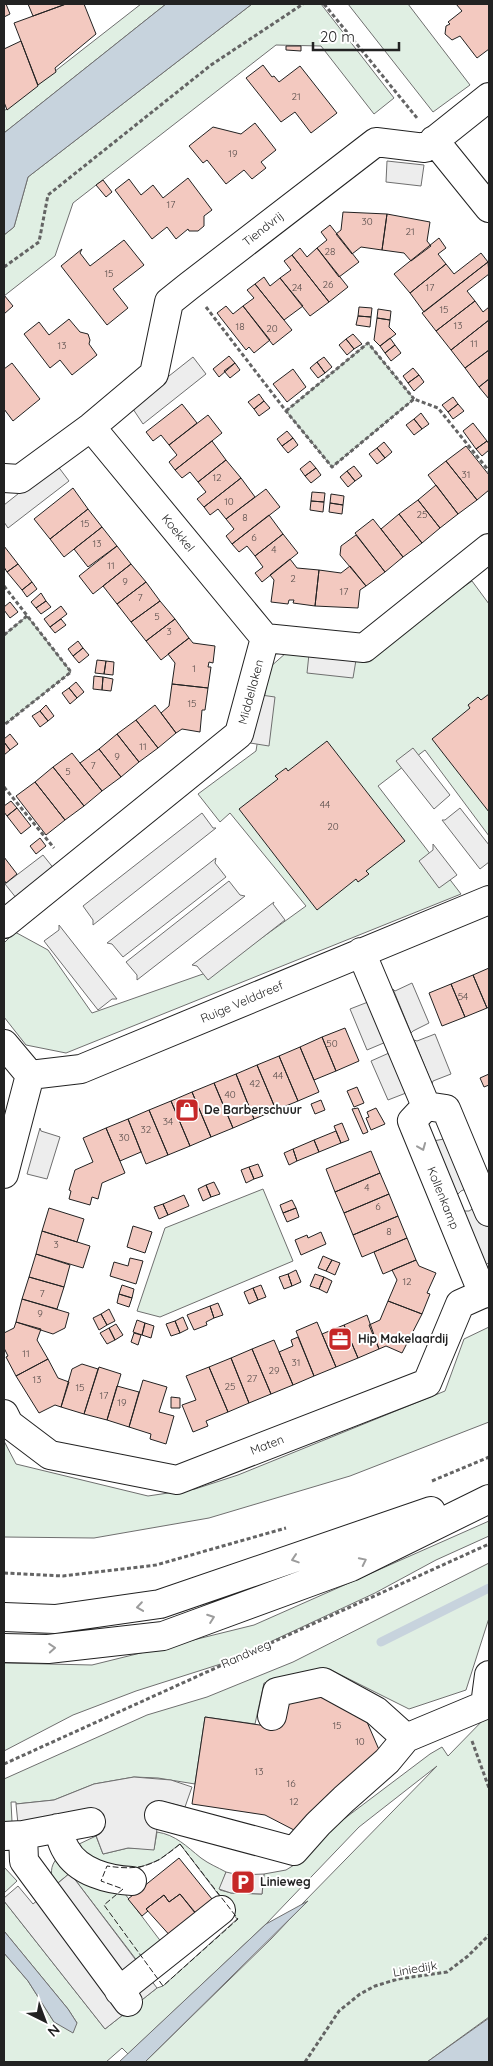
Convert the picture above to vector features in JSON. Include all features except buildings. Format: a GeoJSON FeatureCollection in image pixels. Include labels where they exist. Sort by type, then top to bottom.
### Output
{"type":"FeatureCollection","features":[{"type":"Feature","properties":{"kind":"street"},"geometry":{"type":"LineString","coordinates":[[489,97],[434,140],[489,208]]}},
{"type":"Feature","properties":{"kind":"street","name":"Tiendvrij"},"geometry":{"type":"LineString","coordinates":[[4,478],[20,479],[91,427],[154,374],[169,302],[189,286],[376,142],[424,148],[434,140]]}},
{"type":"Feature","properties":{"kind":"street","name":"Koekkel"},"geometry":{"type":"LineString","coordinates":[[91,427],[265,638]]}},
{"type":"Feature","properties":{"kind":"street"},"geometry":{"type":"LineString","coordinates":[[265,638],[364,648],[489,548]]}},
{"type":"Feature","properties":{"kind":"street","name":"Middellaken"},"geometry":{"type":"LineString","coordinates":[[4,924],[240,734],[265,638]]}},
{"type":"Feature","properties":{"kind":"street","name":"Ruige Velddreef"},"geometry":{"type":"LineString","coordinates":[[30,1075],[80,1069],[489,900]]}},
{"type":"Feature","properties":{"kind":"street"},"geometry":{"type":"LineString","coordinates":[[361,952],[426,1106],[446,1109],[489,1212]]}},
{"type":"Feature","properties":{"kind":"street"},"geometry":{"type":"LineString","coordinates":[[4,1044],[30,1075],[4,1174]]}},
{"type":"Feature","properties":{"kind":"street","name":"Kollenkamp"},"geometry":{"type":"LineString","coordinates":[[426,1106],[412,1120],[486,1292]]}},
{"type":"Feature","properties":{"kind":"street","name":"Maten"},"geometry":{"type":"LineString","coordinates":[[4,1414],[9,1424],[50,1455],[177,1480],[427,1383],[460,1304],[486,1292]]}},
{"type":"Feature","properties":{"kind":"street"},"geometry":{"type":"LineString","coordinates":[[4,1617],[55,1619],[160,1604],[347,1541],[489,1490]]}},
{"type":"Feature","properties":{"kind":"street"},"geometry":{"type":"LineString","coordinates":[[4,1648],[48,1649],[163,1636],[350,1567],[489,1500]]}},
{"type":"Feature","properties":{"kind":"street"},"geometry":{"type":"LineString","coordinates":[[159,1815],[294,1851],[318,1824],[387,1761],[406,1738],[487,1706],[489,1675]]}},
{"type":"Feature","properties":{"kind":"street"},"geometry":{"type":"LineString","coordinates":[[272,1716],[277,1692],[323,1682],[376,1711],[406,1738]]}},
{"type":"Feature","properties":{"kind":"street"},"geometry":{"type":"LineString","coordinates":[[91,1822],[13,1836],[24,1861],[124,1996],[149,1968],[221,1910]]}},
{"type":"Feature","properties":{"kind":"street"},"geometry":{"type":"LineString","coordinates":[[58,1828],[66,1850],[73,1859],[89,1870],[103,1876],[132,1881]]}},
{"type":"Feature","properties":{"kind":"path"},"geometry":{"type":"LineString","coordinates":[[4,267],[39,242],[48,195],[211,65],[303,4]]}},
{"type":"Feature","properties":{"kind":"path"},"geometry":{"type":"LineString","coordinates":[[324,4],[434,140]]}},
{"type":"Feature","properties":{"kind":"path"},"geometry":{"type":"LineString","coordinates":[[189,286],[332,467],[414,399]]}},
{"type":"Feature","properties":{"kind":"path"},"geometry":{"type":"LineString","coordinates":[[286,411],[368,343],[414,399],[438,408],[489,471]]}},
{"type":"Feature","properties":{"kind":"path"},"geometry":{"type":"LineString","coordinates":[[4,586],[71,672],[4,725]]}},
{"type":"Feature","properties":{"kind":"path"},"geometry":{"type":"LineString","coordinates":[[4,635],[27,616]]}},
{"type":"Feature","properties":{"kind":"path"},"geometry":{"type":"LineString","coordinates":[[4,787],[71,869]]}},
{"type":"Feature","properties":{"kind":"path"},"geometry":{"type":"LineString","coordinates":[[425,1484],[489,1457]]}},
{"type":"Feature","properties":{"kind":"path"},"geometry":{"type":"LineString","coordinates":[[4,1573],[64,1576],[156,1565],[296,1525]]}},
{"type":"Feature","properties":{"kind":"path","name":"Randweg"},"geometry":{"type":"LineString","coordinates":[[4,1764],[489,1544]]}},
{"type":"Feature","properties":{"kind":"path"},"geometry":{"type":"LineString","coordinates":[[476,1752],[489,1788]]}},
{"type":"Feature","properties":{"kind":"path","name":"Liniedijk"},"geometry":{"type":"LineString","coordinates":[[305,2062],[339,2011],[360,1994],[375,1986],[398,1979],[447,1972],[468,1956],[489,1935]]}},
{"type":"Feature","properties":{"kind":"green space"},"geometry":{"type":"Polygon","coordinates":[[[141,4],[166,4],[4,133],[4,111],[141,4]]]}},
{"type":"Feature","properties":{"kind":"green space"},"geometry":{"type":"Polygon","coordinates":[[[252,4],[321,4],[394,98],[374,114],[321,46],[276,45],[73,203],[55,256],[4,296],[4,235],[14,227],[28,177],[252,4]]]}},
{"type":"Feature","properties":{"kind":"green space"},"geometry":{"type":"Polygon","coordinates":[[[348,4],[408,4],[470,85],[433,112],[348,4]]]}},
{"type":"Feature","properties":{"kind":"green space"},"geometry":{"type":"Polygon","coordinates":[[[368,343],[414,399],[332,467],[286,411],[368,343]]]}},
{"type":"Feature","properties":{"kind":"green space"},"geometry":{"type":"Polygon","coordinates":[[[472,581],[489,604],[489,836],[425,750],[378,786],[461,894],[66,1053],[26,1045],[4,1017],[4,943],[15,932],[48,950],[92,1013],[220,968],[306,906],[230,813],[220,822],[198,794],[256,751],[269,668],[295,645],[366,654],[472,581]]]}},
{"type":"Feature","properties":{"kind":"green space"},"geometry":{"type":"Polygon","coordinates":[[[27,616],[71,672],[4,725],[4,635],[27,616]]]}},
{"type":"Feature","properties":{"kind":"green space"},"geometry":{"type":"Polygon","coordinates":[[[263,1189],[293,1261],[160,1317],[137,1311],[165,1228],[263,1189]]]}},
{"type":"Feature","properties":{"kind":"green space"},"geometry":{"type":"Polygon","coordinates":[[[489,1327],[489,1422],[350,1476],[209,1518],[94,1538],[4,1537],[4,1441],[16,1464],[148,1496],[195,1489],[238,1475],[445,1391],[464,1339],[489,1327]]]}},
{"type":"Feature","properties":{"kind":"green space"},"geometry":{"type":"Polygon","coordinates":[[[489,1521],[489,1536],[436,1560],[375,1593],[227,1662],[136,1691],[73,1715],[4,1751],[4,1663],[92,1665],[254,1625],[489,1521]]]}},
{"type":"Feature","properties":{"kind":"green space"},"geometry":{"type":"Polygon","coordinates":[[[489,1563],[489,1618],[466,1690],[409,1709],[329,1669],[264,1683],[255,1724],[205,1717],[195,1784],[158,1778],[134,1777],[94,1784],[54,1800],[16,1804],[16,1802],[11,1802],[12,1822],[4,1823],[4,1779],[147,1715],[207,1697],[293,1662],[489,1563]]]}},
{"type":"Feature","properties":{"kind":"green space"},"geometry":{"type":"Polygon","coordinates":[[[489,1714],[489,2017],[427,2062],[145,2062],[271,1939],[306,1902],[301,1905],[437,1766],[359,1827],[266,1924],[128,2054],[122,2048],[106,2062],[4,2062],[4,1953],[28,1981],[54,2022],[77,2023],[68,2009],[4,1931],[4,1901],[105,2029],[157,1988],[163,1986],[237,1919],[180,1844],[159,1860],[138,1868],[125,1869],[98,1864],[77,1845],[96,1836],[103,1854],[128,1848],[154,1849],[157,1832],[164,1833],[175,1838],[204,1860],[226,1872],[220,1890],[231,1893],[262,1894],[264,1874],[286,1870],[307,1857],[332,1828],[430,1754],[442,1747],[448,1756],[489,1714]]]}},
{"type":"Feature","properties":{"kind":"green space"},"geometry":{"type":"Polygon","coordinates":[[[58,1857],[122,1890],[162,1943],[138,1962],[70,1873],[54,1886],[51,1871],[58,1857]]]}},
{"type":"Feature","properties":{"kind":"green space"},"geometry":{"type":"Polygon","coordinates":[[[4,1867],[17,1881],[4,1893],[4,1867]]]}},
{"type":"Feature","properties":{"kind":"shaded area"},"geometry":{"type":"Polygon","coordinates":[[[166,4],[252,4],[28,177],[14,227],[4,235],[4,133],[166,4]]]}},
{"type":"Feature","properties":{"kind":"shaded area"},"geometry":{"type":"Polygon","coordinates":[[[387,161],[424,165],[421,186],[386,182],[387,161]]]}},
{"type":"Feature","properties":{"kind":"shaded area"},"geometry":{"type":"Polygon","coordinates":[[[193,357],[206,374],[143,424],[131,406],[193,357]]]}},
{"type":"Feature","properties":{"kind":"shaded area"},"geometry":{"type":"Polygon","coordinates":[[[57,463],[69,481],[8,528],[4,522],[4,505],[57,463]]]}},
{"type":"Feature","properties":{"kind":"shaded area"},"geometry":{"type":"Polygon","coordinates":[[[309,654],[356,660],[353,678],[307,673],[309,654]]]}},
{"type":"Feature","properties":{"kind":"shaded area"},"geometry":{"type":"Polygon","coordinates":[[[254,694],[275,697],[269,746],[250,743],[254,694]]]}},
{"type":"Feature","properties":{"kind":"shaded area"},"geometry":{"type":"Polygon","coordinates":[[[413,748],[450,795],[434,809],[396,761],[413,748]]]}},
{"type":"Feature","properties":{"kind":"shaded area"},"geometry":{"type":"Polygon","coordinates":[[[460,808],[489,845],[489,862],[480,869],[442,820],[445,820],[460,808]]]}},
{"type":"Feature","properties":{"kind":"shaded area"},"geometry":{"type":"Polygon","coordinates":[[[202,813],[213,828],[216,828],[93,925],[93,920],[83,906],[202,813]]]}},
{"type":"Feature","properties":{"kind":"shaded area"},"geometry":{"type":"Polygon","coordinates":[[[433,844],[457,875],[439,888],[419,861],[433,850],[433,844]]]}},
{"type":"Feature","properties":{"kind":"shaded area"},"geometry":{"type":"Polygon","coordinates":[[[43,855],[55,870],[17,899],[5,884],[43,855]]]}},
{"type":"Feature","properties":{"kind":"shaded area"},"geometry":{"type":"Polygon","coordinates":[[[216,858],[215,863],[226,877],[123,957],[112,944],[107,943],[216,858]]]}},
{"type":"Feature","properties":{"kind":"shaded area"},"geometry":{"type":"Polygon","coordinates":[[[229,881],[240,895],[245,896],[137,980],[137,975],[126,962],[229,881]]]}},
{"type":"Feature","properties":{"kind":"shaded area"},"geometry":{"type":"Polygon","coordinates":[[[274,902],[273,904],[285,920],[208,980],[197,966],[192,965],[274,902]]]}},
{"type":"Feature","properties":{"kind":"shaded area"},"geometry":{"type":"Polygon","coordinates":[[[59,925],[117,999],[112,999],[98,1010],[44,941],[59,930],[59,925]]]}},
{"type":"Feature","properties":{"kind":"shaded area"},"geometry":{"type":"Polygon","coordinates":[[[412,983],[429,1023],[411,1033],[393,989],[395,991],[412,983]]]}},
{"type":"Feature","properties":{"kind":"shaded area"},"geometry":{"type":"Polygon","coordinates":[[[368,1002],[386,1042],[367,1050],[350,1009],[368,1002]]]}},
{"type":"Feature","properties":{"kind":"shaded area"},"geometry":{"type":"Polygon","coordinates":[[[435,1034],[451,1074],[433,1081],[432,1084],[414,1040],[417,1041],[435,1034]]]}},
{"type":"Feature","properties":{"kind":"shaded area"},"geometry":{"type":"Polygon","coordinates":[[[389,1053],[406,1093],[388,1100],[371,1061],[389,1053]]]}},
{"type":"Feature","properties":{"kind":"shaded area"},"geometry":{"type":"Polygon","coordinates":[[[40,1128],[41,1131],[60,1137],[47,1179],[27,1174],[40,1128]]]}},
{"type":"Feature","properties":{"kind":"shaded area"},"geometry":{"type":"Polygon","coordinates":[[[444,1139],[468,1188],[456,1196],[433,1141],[444,1139]]]}},
{"type":"Feature","properties":{"kind":"shaded area"},"geometry":{"type":"Polygon","coordinates":[[[478,1198],[489,1225],[489,1262],[485,1266],[462,1211],[469,1211],[476,1207],[478,1198]]]}},
{"type":"Feature","properties":{"kind":"shaded area"},"geometry":{"type":"Polygon","coordinates":[[[134,1777],[171,1780],[192,1787],[185,1807],[161,1801],[154,1850],[128,1848],[103,1854],[86,1809],[67,1817],[18,1824],[16,1804],[54,1800],[94,1784],[134,1777]]]}},
{"type":"Feature","properties":{"kind":"shaded area","name":"Linieweg"},"geometry":{"type":"Polygon","coordinates":[[[226,1872],[239,1875],[264,1874],[262,1894],[231,1893],[219,1889],[226,1872]]]}},
{"type":"Feature","properties":{"kind":"shaded area"},"geometry":{"type":"Polygon","coordinates":[[[70,1873],[157,1988],[105,2029],[4,1901],[4,1898],[18,1886],[33,1904],[70,1873]]]}},
{"type":"Feature","properties":{"kind":"shaded area"},"geometry":{"type":"Polygon","coordinates":[[[308,1901],[145,2062],[119,2062],[266,1924],[308,1901]]]}},
{"type":"Feature","properties":{"kind":"shaded area"},"geometry":{"type":"Polygon","coordinates":[[[4,1931],[68,2009],[77,2023],[73,2033],[54,2022],[28,1981],[4,1953],[4,1931]]]}},
{"type":"Feature","properties":{"kind":"shaded area"},"geometry":{"type":"Polygon","coordinates":[[[489,2018],[489,2062],[427,2062],[489,2018]]]}},
{"type":"Feature","properties":{"kind":"waterway"},"geometry":{"type":"LineString","coordinates":[[381,1642],[489,1588]]}},
{"type":"Feature","properties":{"kind":"fence"},"geometry":{"type":"LineString","coordinates":[[180,1844],[238,1919],[163,1986],[104,1905],[123,1889],[101,1881],[107,1866],[129,1868],[146,1865],[154,1862],[180,1844]]}},
{"type":"Feature","properties":{"kind":"place","name":"De Barberschuur"},"geometry":{"type":"Point","coordinates":[187,1110]}},
{"type":"Feature","properties":{"kind":"place","name":"Hip Makelaardij"},"geometry":{"type":"Point","coordinates":[340,1339]}},
{"type":"Feature","properties":{"kind":"place","name":"Linieweg"},"geometry":{"type":"Point","coordinates":[243,1882]}}]}
